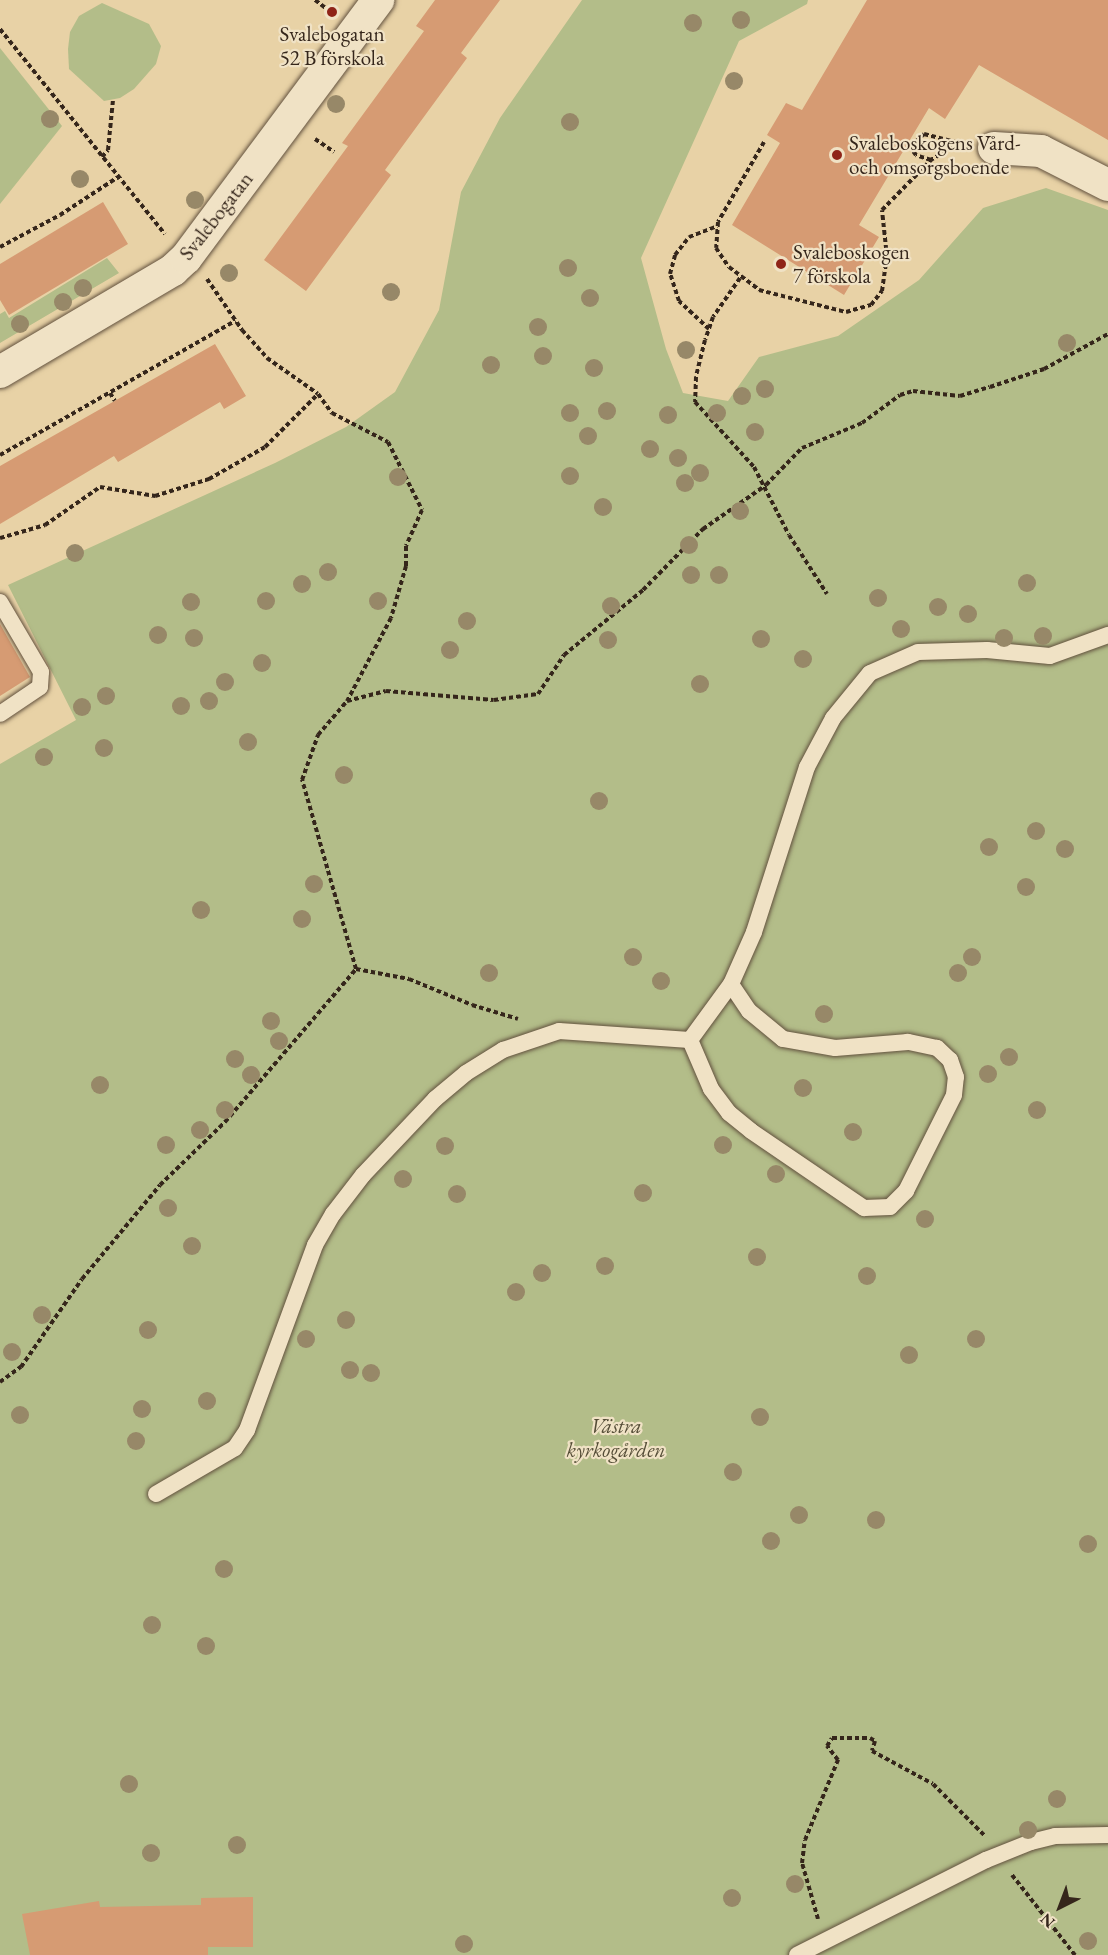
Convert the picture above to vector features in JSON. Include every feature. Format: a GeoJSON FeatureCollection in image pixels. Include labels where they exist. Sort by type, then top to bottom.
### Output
{"type":"FeatureCollection","features":[{"type":"Feature","properties":{"kind":"street","name":"Svalebogatan"},"geometry":{"type":"LineString","coordinates":[[0,372],[188,256],[378,0]]}},
{"type":"Feature","properties":{"kind":"street"},"geometry":{"type":"LineString","coordinates":[[994,148],[1041,151],[1108,185]]}},
{"type":"Feature","properties":{"kind":"lane"},"geometry":{"type":"LineString","coordinates":[[0,602],[41,672],[40,687],[0,714]]}},
{"type":"Feature","properties":{"kind":"lane"},"geometry":{"type":"LineString","coordinates":[[690,1040],[731,984],[753,932],[807,767],[833,718],[870,673],[883,664],[918,652],[987,650],[1043,656],[1108,635]]}},
{"type":"Feature","properties":{"kind":"lane"},"geometry":{"type":"LineString","coordinates":[[690,1040],[711,1089],[729,1113],[751,1131],[864,1208],[890,1207],[906,1191],[954,1095],[956,1077],[950,1060],[937,1048],[908,1042],[835,1048],[783,1039],[748,1011],[731,984]]}},
{"type":"Feature","properties":{"kind":"lane"},"geometry":{"type":"LineString","coordinates":[[156,1494],[214,1463],[235,1448],[247,1430],[315,1245],[333,1214],[377,1159],[466,1073],[503,1050],[559,1031],[690,1040]]}},
{"type":"Feature","properties":{"kind":"lane"},"geometry":{"type":"LineString","coordinates":[[797,1955],[997,1856],[1055,1836],[1108,1835]]}},
{"type":"Feature","properties":{"kind":"path"},"geometry":{"type":"LineString","coordinates":[[0,29],[118,177],[188,256],[235,321],[267,358],[318,394],[332,414],[388,442],[422,510],[406,546],[406,566],[391,618],[346,701],[318,735],[302,780],[356,969]]}},
{"type":"Feature","properties":{"kind":"path"},"geometry":{"type":"LineString","coordinates":[[102,157],[108,150],[113,100]]}},
{"type":"Feature","properties":{"kind":"path"},"geometry":{"type":"LineString","coordinates":[[764,142],[717,226],[716,248],[740,278],[759,290],[830,310],[846,312],[871,305],[886,281],[882,210],[931,160],[959,143],[920,135],[910,147],[912,151],[931,160]]}},
{"type":"Feature","properties":{"kind":"path"},"geometry":{"type":"LineString","coordinates":[[0,247],[70,209],[118,177]]}},
{"type":"Feature","properties":{"kind":"path"},"geometry":{"type":"LineString","coordinates":[[70,209],[73,215]]}},
{"type":"Feature","properties":{"kind":"path"},"geometry":{"type":"LineString","coordinates":[[709,329],[679,301],[670,274],[675,255],[689,237],[717,226]]}},
{"type":"Feature","properties":{"kind":"path"},"geometry":{"type":"LineString","coordinates":[[740,278],[709,329],[696,377],[695,402],[766,485],[789,534],[827,594]]}},
{"type":"Feature","properties":{"kind":"path"},"geometry":{"type":"LineString","coordinates":[[0,454],[235,321]]}},
{"type":"Feature","properties":{"kind":"path"},"geometry":{"type":"LineString","coordinates":[[346,701],[386,691],[494,700],[538,694],[564,655],[643,590],[703,529],[766,485],[802,448],[862,423],[900,395],[914,391],[947,397],[975,392],[1044,369],[1108,334]]}},
{"type":"Feature","properties":{"kind":"path"},"geometry":{"type":"LineString","coordinates":[[110,393],[115,401]]}},
{"type":"Feature","properties":{"kind":"path"},"geometry":{"type":"LineString","coordinates":[[0,538],[45,525],[100,488],[166,495],[209,479],[265,447],[318,394]]}},
{"type":"Feature","properties":{"kind":"path"},"geometry":{"type":"LineString","coordinates":[[356,969],[410,980],[472,1005],[559,1031]]}},
{"type":"Feature","properties":{"kind":"path"},"geometry":{"type":"LineString","coordinates":[[0,1382],[21,1366],[82,1279],[159,1185],[225,1122],[356,969]]}},
{"type":"Feature","properties":{"kind":"path"},"geometry":{"type":"LineString","coordinates":[[830,1937],[808,1895],[802,1863],[805,1840],[838,1760],[827,1746],[832,1738],[870,1738],[875,1742],[872,1750],[933,1784],[963,1810],[1075,1955]]}},
{"type":"Feature","properties":{"kind":"green space","name":"Västra kyrkogården"},"geometry":{"type":"Polygon","coordinates":[[[582,0],[808,0],[807,4],[739,41],[641,258],[666,349],[683,393],[728,401],[759,357],[838,336],[919,280],[983,208],[1046,188],[1108,210],[1108,1955],[0,1955],[0,764],[76,720],[8,585],[275,463],[346,427],[395,392],[439,310],[461,192],[500,118],[582,0]]]}},
{"type":"Feature","properties":{"kind":"green space"},"geometry":{"type":"Polygon","coordinates":[[[102,3],[149,24],[161,46],[156,64],[134,89],[120,98],[104,101],[69,69],[68,49],[70,32],[79,16],[102,3]]]}},
{"type":"Feature","properties":{"kind":"green space"},"geometry":{"type":"Polygon","coordinates":[[[0,48],[62,126],[0,204],[0,48]]]}},
{"type":"Feature","properties":{"kind":"green space"},"geometry":{"type":"Polygon","coordinates":[[[107,258],[119,273],[0,343],[0,314],[5,311],[9,318],[107,258]]]}},
{"type":"Feature","properties":{"kind":"building"},"geometry":{"type":"Polygon","coordinates":[[[435,0],[500,0],[461,53],[467,58],[385,170],[391,175],[306,291],[264,260],[348,146],[342,143],[424,31],[416,26],[435,0]]]}},
{"type":"Feature","properties":{"kind":"building","name":"Svaleboskogens Vård- och omsorgsboende"},"geometry":{"type":"Polygon","coordinates":[[[867,0],[1108,0],[1108,140],[979,65],[945,119],[929,108],[859,225],[879,237],[844,295],[732,225],[780,143],[767,135],[786,103],[802,110],[867,0]]]}},
{"type":"Feature","properties":{"kind":"building"},"geometry":{"type":"Polygon","coordinates":[[[103,202],[128,244],[9,315],[0,300],[0,264],[103,202]]]}},
{"type":"Feature","properties":{"kind":"building"},"geometry":{"type":"Polygon","coordinates":[[[215,344],[246,396],[224,409],[220,402],[118,462],[114,456],[0,524],[0,466],[215,344]]]}},
{"type":"Feature","properties":{"kind":"building"},"geometry":{"type":"Polygon","coordinates":[[[0,624],[30,677],[0,696],[0,624]]]}},
{"type":"Feature","properties":{"kind":"building"},"geometry":{"type":"Polygon","coordinates":[[[253,1897],[253,1947],[208,1947],[208,1955],[30,1955],[22,1914],[99,1901],[100,1907],[201,1905],[201,1898],[253,1897]]]}},
{"type":"Feature","properties":{"kind":"place","name":"Svalebogatan 52 B förskola"},"geometry":{"type":"Point","coordinates":[332,12]}},
{"type":"Feature","properties":{"kind":"place","name":"Svaleboskogens Vård- och omsorgsboende"},"geometry":{"type":"Point","coordinates":[837,155]}},
{"type":"Feature","properties":{"kind":"place","name":"Svaleboskogen 7 förskola"},"geometry":{"type":"Point","coordinates":[781,264]}}]}
